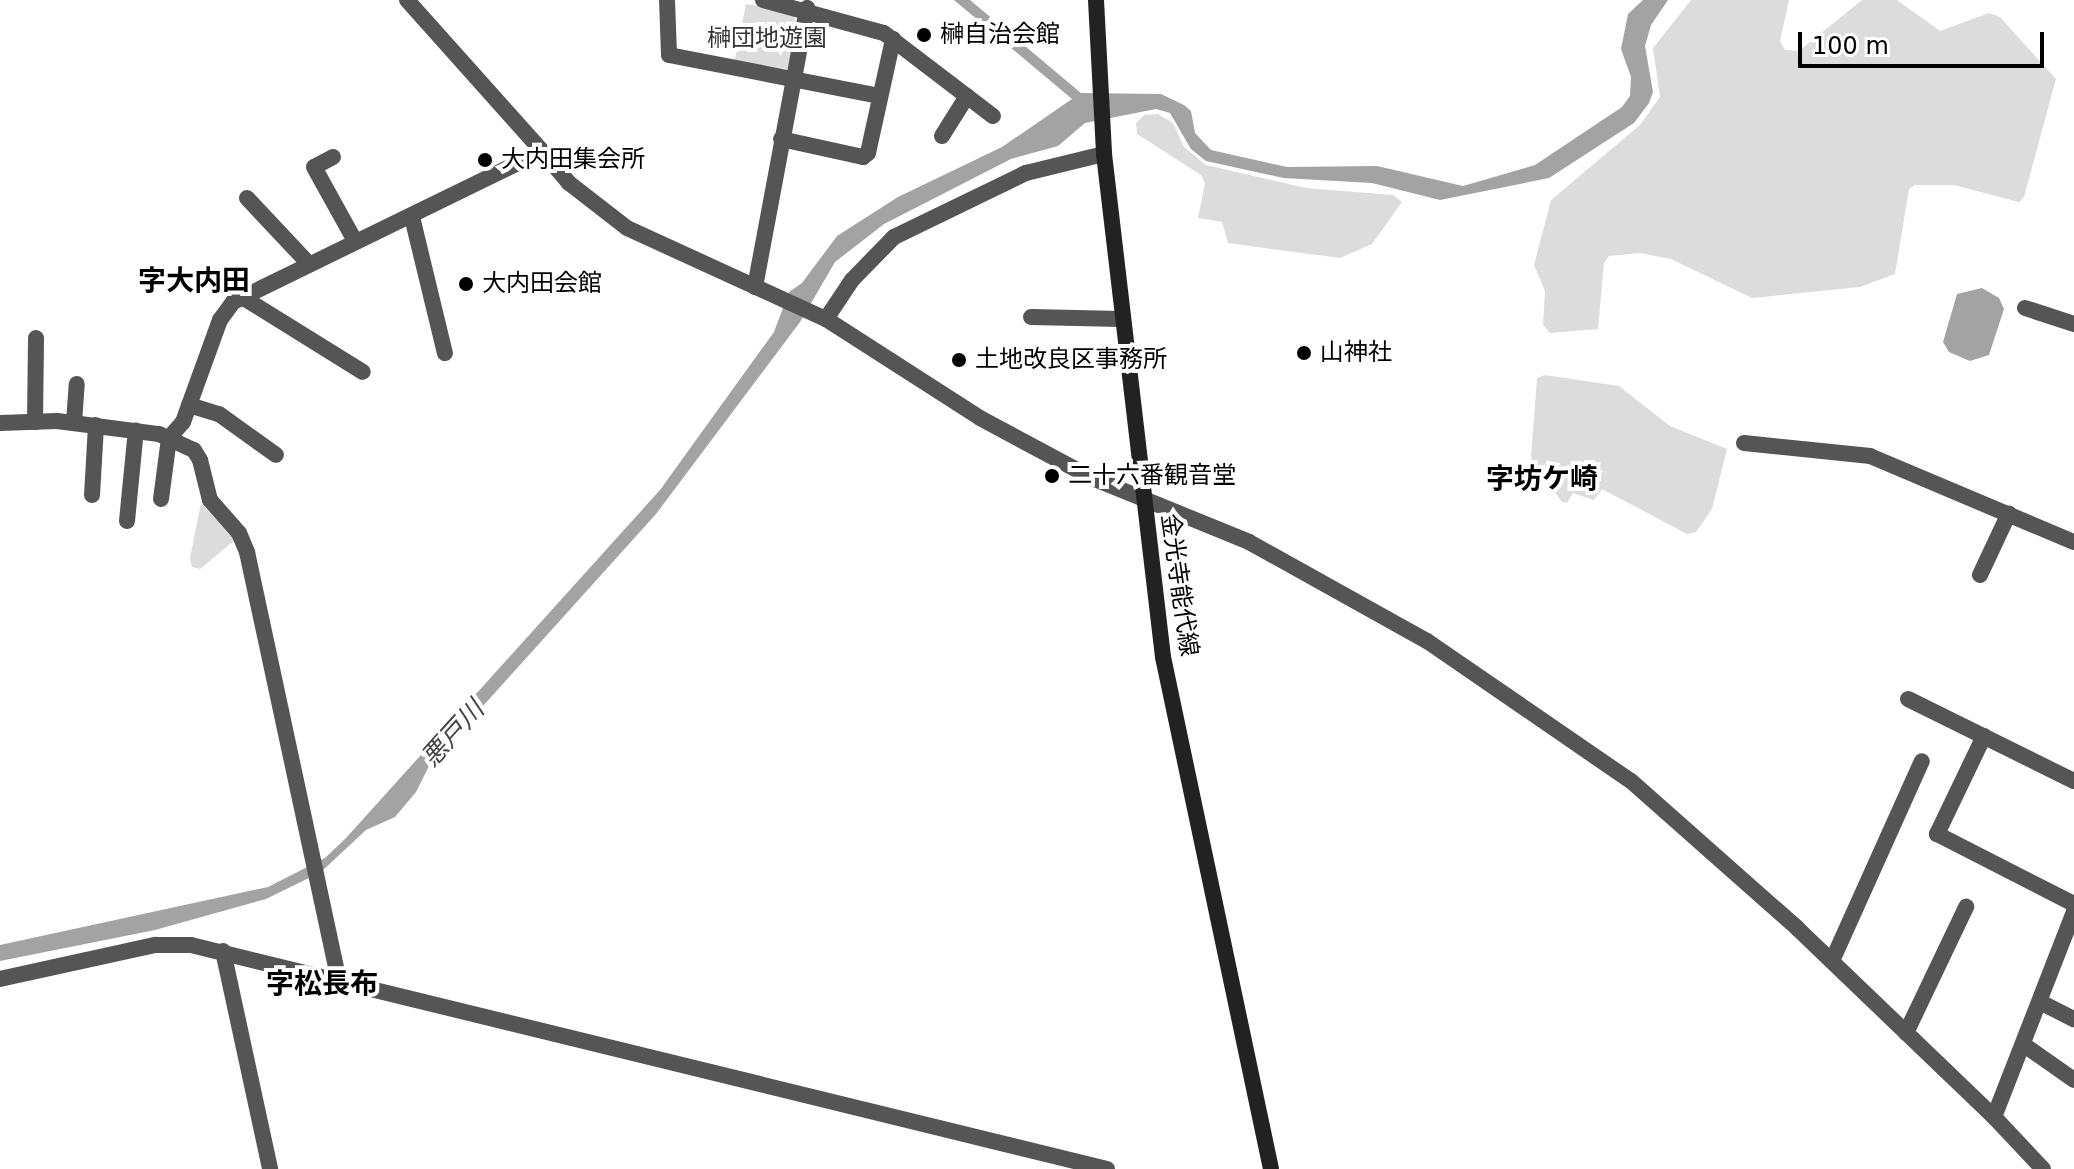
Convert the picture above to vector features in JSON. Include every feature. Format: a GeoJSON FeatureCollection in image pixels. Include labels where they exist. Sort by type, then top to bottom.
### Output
{"type":"FeatureCollection","features":[{"type":"Feature","properties":{"kind":"main road","name":"金光寺能代線"},"geometry":{"type":"LineString","coordinates":[[1096,0],[1104,154],[1163,657],[1271,1169]]}},
{"type":"Feature","properties":{"kind":"street"},"geometry":{"type":"LineString","coordinates":[[407,0],[569,183],[614,220],[826,319],[980,418],[1090,477],[1142,494],[1353,596],[1471,670],[1631,781],[1832,961],[1994,1117],[2043,1169]]}},
{"type":"Feature","properties":{"kind":"street"},"geometry":{"type":"LineString","coordinates":[[667,0],[669,55],[880,96]]}},
{"type":"Feature","properties":{"kind":"street"},"geometry":{"type":"LineString","coordinates":[[763,0],[807,8],[893,39],[993,116]]}},
{"type":"Feature","properties":{"kind":"street"},"geometry":{"type":"LineString","coordinates":[[755,287],[791,78],[807,8]]}},
{"type":"Feature","properties":{"kind":"street"},"geometry":{"type":"LineString","coordinates":[[781,139],[863,157],[893,39]]}},
{"type":"Feature","properties":{"kind":"street"},"geometry":{"type":"LineString","coordinates":[[942,136],[967,96]]}},
{"type":"Feature","properties":{"kind":"street"},"geometry":{"type":"LineString","coordinates":[[169,438],[177,434],[220,320],[242,297],[355,241],[412,217],[542,151]]}},
{"type":"Feature","properties":{"kind":"street"},"geometry":{"type":"LineString","coordinates":[[826,319],[852,280],[894,237],[1026,173],[1104,154]]}},
{"type":"Feature","properties":{"kind":"street"},"geometry":{"type":"LineString","coordinates":[[333,157],[314,167],[355,241]]}},
{"type":"Feature","properties":{"kind":"street"},"geometry":{"type":"LineString","coordinates":[[247,198],[309,264]]}},
{"type":"Feature","properties":{"kind":"street"},"geometry":{"type":"LineString","coordinates":[[412,217],[445,353]]}},
{"type":"Feature","properties":{"kind":"street"},"geometry":{"type":"LineString","coordinates":[[242,297],[363,372]]}},
{"type":"Feature","properties":{"kind":"street"},"geometry":{"type":"LineString","coordinates":[[2025,308],[2074,324]]}},
{"type":"Feature","properties":{"kind":"street"},"geometry":{"type":"LineString","coordinates":[[1031,317],[1121,319]]}},
{"type":"Feature","properties":{"kind":"street"},"geometry":{"type":"LineString","coordinates":[[35,422],[36,338]]}},
{"type":"Feature","properties":{"kind":"street"},"geometry":{"type":"LineString","coordinates":[[74,423],[77,384]]}},
{"type":"Feature","properties":{"kind":"street"},"geometry":{"type":"LineString","coordinates":[[189,405],[219,414],[276,455]]}},
{"type":"Feature","properties":{"kind":"street"},"geometry":{"type":"LineString","coordinates":[[0,423],[74,423],[136,430],[169,438],[194,450],[210,500],[243,540],[338,977]]}},
{"type":"Feature","properties":{"kind":"street"},"geometry":{"type":"LineString","coordinates":[[92,495],[96,425]]}},
{"type":"Feature","properties":{"kind":"street"},"geometry":{"type":"LineString","coordinates":[[127,521],[136,430]]}},
{"type":"Feature","properties":{"kind":"street"},"geometry":{"type":"LineString","coordinates":[[161,499],[169,438]]}},
{"type":"Feature","properties":{"kind":"street"},"geometry":{"type":"LineString","coordinates":[[1744,443],[1870,456],[2074,542]]}},
{"type":"Feature","properties":{"kind":"street"},"geometry":{"type":"LineString","coordinates":[[1980,575],[2009,513]]}},
{"type":"Feature","properties":{"kind":"street"},"geometry":{"type":"LineString","coordinates":[[1908,699],[2074,781]]}},
{"type":"Feature","properties":{"kind":"street"},"geometry":{"type":"LineString","coordinates":[[1984,736],[1937,834],[2074,904]]}},
{"type":"Feature","properties":{"kind":"street"},"geometry":{"type":"LineString","coordinates":[[1832,961],[1922,761]]}},
{"type":"Feature","properties":{"kind":"street"},"geometry":{"type":"LineString","coordinates":[[1906,1033],[1966,907]]}},
{"type":"Feature","properties":{"kind":"street"},"geometry":{"type":"LineString","coordinates":[[1994,1117],[2071,930],[2074,912]]}},
{"type":"Feature","properties":{"kind":"street"},"geometry":{"type":"LineString","coordinates":[[0,979],[155,945],[223,951],[338,977],[1103,1169]]}},
{"type":"Feature","properties":{"kind":"street"},"geometry":{"type":"LineString","coordinates":[[223,951],[270,1169]]}},
{"type":"Feature","properties":{"kind":"street"},"geometry":{"type":"LineString","coordinates":[[2040,1002],[2074,1019]]}},
{"type":"Feature","properties":{"kind":"street"},"geometry":{"type":"LineString","coordinates":[[2024,1045],[2074,1080]]}},
{"type":"Feature","properties":{"kind":"green space"},"geometry":{"type":"Polygon","coordinates":[[[1691,0],[1789,0],[1780,41],[1785,50],[1799,51],[1862,0],[1897,0],[1940,31],[1989,13],[2000,17],[2056,79],[2024,197],[2019,202],[1954,185],[1915,185],[1909,189],[1895,274],[1860,287],[1752,298],[1671,259],[1640,253],[1609,256],[1604,263],[1598,329],[1550,333],[1543,325],[1545,291],[1534,265],[1551,200],[1640,125],[1660,97],[1653,48],[1691,0]]]}},
{"type":"Feature","properties":{"kind":"green space","name":"榊団地遊園"},"geometry":{"type":"Polygon","coordinates":[[[746,4],[791,10],[797,23],[788,69],[734,63],[746,4]]]}},
{"type":"Feature","properties":{"kind":"green space"},"geometry":{"type":"Polygon","coordinates":[[[1158,114],[1173,123],[1184,147],[1206,165],[1306,188],[1393,195],[1402,202],[1372,244],[1340,258],[1228,243],[1222,222],[1198,218],[1205,183],[1201,175],[1137,134],[1136,123],[1144,115],[1158,114]]]}},
{"type":"Feature","properties":{"kind":"green space"},"geometry":{"type":"Polygon","coordinates":[[[1545,375],[1619,386],[1670,426],[1727,449],[1712,509],[1696,532],[1687,534],[1602,489],[1594,500],[1573,493],[1567,503],[1562,502],[1531,458],[1537,378],[1545,375]]]}},
{"type":"Feature","properties":{"kind":"green space"},"geometry":{"type":"Polygon","coordinates":[[[201,503],[235,540],[200,569],[192,567],[190,558],[201,503]]]}},
{"type":"Feature","properties":{"kind":"water","name":"悪戸川"},"geometry":{"type":"Polygon","coordinates":[[[954,0],[970,0],[1081,93],[1161,94],[1184,105],[1191,111],[1195,133],[1211,150],[1287,167],[1377,166],[1463,186],[1535,165],[1622,107],[1630,96],[1631,77],[1621,49],[1628,14],[1643,0],[1668,0],[1651,25],[1645,46],[1653,92],[1649,103],[1634,123],[1549,178],[1440,200],[1372,183],[1284,178],[1206,161],[1191,149],[1170,113],[1156,109],[1085,123],[1058,146],[1011,159],[884,224],[835,262],[800,322],[656,514],[429,766],[416,792],[395,817],[366,830],[321,872],[266,899],[155,930],[0,961],[0,945],[268,887],[325,858],[346,838],[660,490],[774,332],[789,292],[802,283],[837,236],[898,197],[1002,147],[1072,99],[954,0]]]}},
{"type":"Feature","properties":{"kind":"water"},"geometry":{"type":"Polygon","coordinates":[[[1982,288],[1999,298],[2004,309],[1989,355],[1970,361],[1949,352],[1943,342],[1957,294],[1982,288]]]}},
{"type":"Feature","properties":{"kind":"place","name":"榊自治会館"},"geometry":{"type":"Point","coordinates":[924,35]}},
{"type":"Feature","properties":{"kind":"place","name":"大内田集会所"},"geometry":{"type":"Point","coordinates":[485,160]}},
{"type":"Feature","properties":{"kind":"place","name":"大内田会館"},"geometry":{"type":"Point","coordinates":[466,284]}},
{"type":"Feature","properties":{"kind":"place","name":"山神社"},"geometry":{"type":"Point","coordinates":[1304,353]}},
{"type":"Feature","properties":{"kind":"place","name":"土地改良区事務所"},"geometry":{"type":"Point","coordinates":[959,360]}},
{"type":"Feature","properties":{"kind":"place","name":"二十六番観音堂"},"geometry":{"type":"Point","coordinates":[1052,476]}},
{"type":"Feature","properties":{"kind":"district","name":"字大内田"},"geometry":{"type":"Point","coordinates":[194,281]}},
{"type":"Feature","properties":{"kind":"district","name":"字坊ケ崎"},"geometry":{"type":"Point","coordinates":[1542,479]}},
{"type":"Feature","properties":{"kind":"district","name":"字松長布"},"geometry":{"type":"Point","coordinates":[322,984]}}]}
